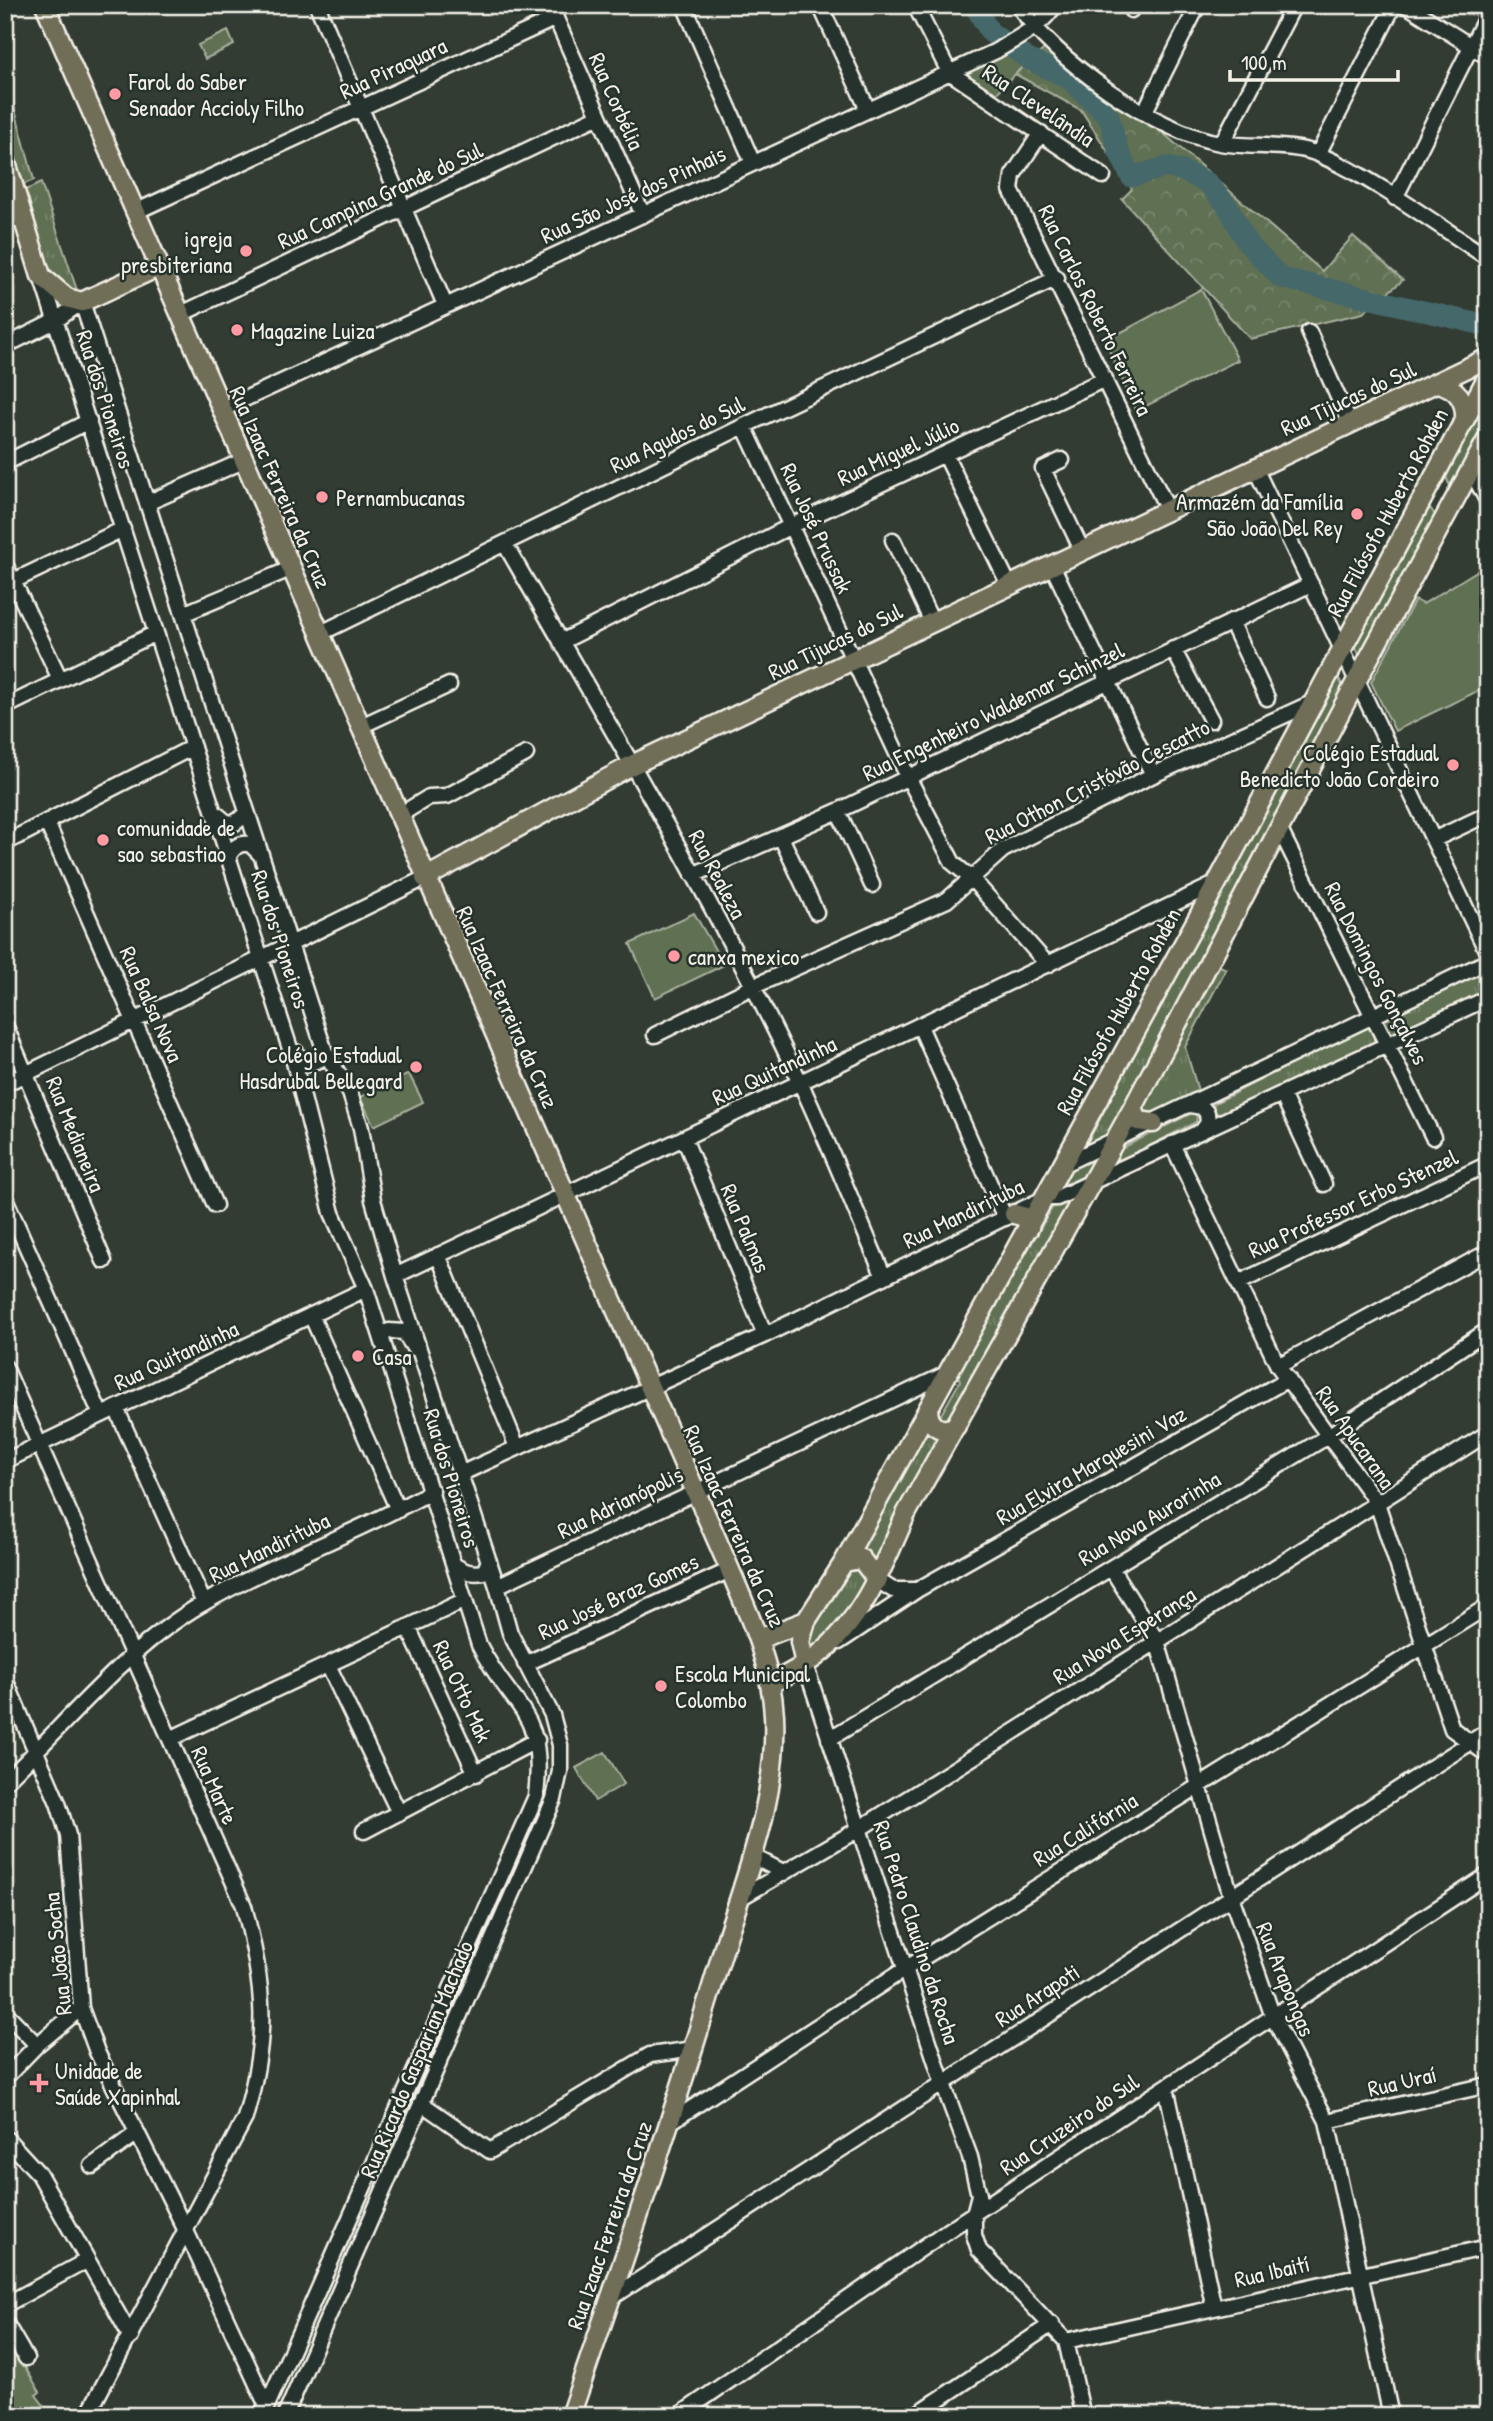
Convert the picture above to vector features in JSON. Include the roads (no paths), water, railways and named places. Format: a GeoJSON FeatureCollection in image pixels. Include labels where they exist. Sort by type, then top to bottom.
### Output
{"type":"FeatureCollection","features":[{"type":"Feature","properties":{"kind":"main road","name":"Rua Izaac Ferreira da Cruz"},"geometry":{"type":"LineString","coordinates":[[45,5],[693,1492],[730,1570],[759,1639],[772,1683],[774,1718],[771,1777],[762,1823],[683,2084],[570,2416]]}},
{"type":"Feature","properties":{"kind":"main road","name":"Rua dos Pioneiros"},"geometry":{"type":"LineString","coordinates":[[5,159],[41,276]]}},
{"type":"Feature","properties":{"kind":"main road"},"geometry":{"type":"LineString","coordinates":[[41,276],[67,298],[82,302],[158,267]]}},
{"type":"Feature","properties":{"kind":"main road","name":"Rua Tijucas do Sul"},"geometry":{"type":"LineString","coordinates":[[425,878],[632,765],[1488,358]]}},
{"type":"Feature","properties":{"kind":"main road","name":"Rua Filósofo Huberto Rohden"},"geometry":{"type":"LineString","coordinates":[[806,1621],[844,1562],[1029,1228],[1060,1166],[1201,914],[1488,376]]}},
{"type":"Feature","properties":{"kind":"main road","name":"Rua Tijucas do Sul"},"geometry":{"type":"LineString","coordinates":[[1438,383],[1448,386],[1462,399],[1465,419]]}},
{"type":"Feature","properties":{"kind":"main road"},"geometry":{"type":"LineString","coordinates":[[772,1683],[812,1660],[853,1617],[877,1580],[906,1514],[1094,1181],[1357,680],[1488,438]]}},
{"type":"Feature","properties":{"kind":"main road"},"geometry":{"type":"LineString","coordinates":[[1434,477],[1443,490],[1460,489]]}},
{"type":"Feature","properties":{"kind":"main road"},"geometry":{"type":"LineString","coordinates":[[1418,507],[1430,501],[1438,505],[1443,512],[1444,521]]}},
{"type":"Feature","properties":{"kind":"main road"},"geometry":{"type":"LineString","coordinates":[[1133,1108],[1138,1121],[1153,1123]]}},
{"type":"Feature","properties":{"kind":"main road"},"geometry":{"type":"LineString","coordinates":[[1009,1216],[1025,1217],[1029,1228]]}},
{"type":"Feature","properties":{"kind":"main road"},"geometry":{"type":"LineString","coordinates":[[929,1408],[929,1420],[936,1427],[946,1430],[956,1426]]}},
{"type":"Feature","properties":{"kind":"main road"},"geometry":{"type":"LineString","coordinates":[[844,1562],[861,1559],[877,1580]]}},
{"type":"Feature","properties":{"kind":"main road"},"geometry":{"type":"LineString","coordinates":[[806,1621],[800,1643],[812,1660]]}},
{"type":"Feature","properties":{"kind":"main road"},"geometry":{"type":"LineString","coordinates":[[759,1639],[806,1621]]}},
{"type":"Feature","properties":{"kind":"street"},"geometry":{"type":"LineString","coordinates":[[317,5],[445,305]]}},
{"type":"Feature","properties":{"kind":"street"},"geometry":{"type":"LineString","coordinates":[[684,5],[753,163]]}},
{"type":"Feature","properties":{"kind":"street"},"geometry":{"type":"LineString","coordinates":[[820,5],[868,110]]}},
{"type":"Feature","properties":{"kind":"street"},"geometry":{"type":"LineString","coordinates":[[915,5],[949,72]]}},
{"type":"Feature","properties":{"kind":"street"},"geometry":{"type":"LineString","coordinates":[[1018,5],[1033,28],[1117,97],[1144,113],[1190,137],[1318,154],[1395,198],[1488,258]]}},
{"type":"Feature","properties":{"kind":"street","name":"Rua São José dos Pinhais"},"geometry":{"type":"LineString","coordinates":[[221,410],[996,51],[1033,28],[1048,16],[1055,5]]}},
{"type":"Feature","properties":{"kind":"street"},"geometry":{"type":"LineString","coordinates":[[1144,113],[1198,5]]}},
{"type":"Feature","properties":{"kind":"street"},"geometry":{"type":"LineString","coordinates":[[1222,143],[1294,5]]}},
{"type":"Feature","properties":{"kind":"street"},"geometry":{"type":"LineString","coordinates":[[1318,154],[1394,5]]}},
{"type":"Feature","properties":{"kind":"street"},"geometry":{"type":"LineString","coordinates":[[1406,5],[1488,57]]}},
{"type":"Feature","properties":{"kind":"street","name":"Rua Piraquara"},"geometry":{"type":"LineString","coordinates":[[135,212],[361,108],[553,12]]}},
{"type":"Feature","properties":{"kind":"street","name":"Rua Corbélia"},"geometry":{"type":"LineString","coordinates":[[553,12],[642,215]]}},
{"type":"Feature","properties":{"kind":"street"},"geometry":{"type":"LineString","coordinates":[[1395,198],[1488,13]]}},
{"type":"Feature","properties":{"kind":"street","name":"Rua Clevelândia"},"geometry":{"type":"LineString","coordinates":[[949,72],[1103,176]]}},
{"type":"Feature","properties":{"kind":"street","name":"Rua Campina Grande do Sul"},"geometry":{"type":"LineString","coordinates":[[179,315],[599,116]]}},
{"type":"Feature","properties":{"kind":"street","name":"Rua Carlos Roberto Ferreira"},"geometry":{"type":"LineString","coordinates":[[1041,132],[1010,183],[1168,510]]}},
{"type":"Feature","properties":{"kind":"street"},"geometry":{"type":"LineString","coordinates":[[5,223],[23,215]]}},
{"type":"Feature","properties":{"kind":"street","name":"Rua dos Pioneiros"},"geometry":{"type":"LineString","coordinates":[[41,276],[281,1019],[296,1068],[324,1189],[366,1289],[479,1645],[493,1673],[514,1695],[531,1721]]}},
{"type":"Feature","properties":{"kind":"street","name":"Rua Agudos do Sul"},"geometry":{"type":"LineString","coordinates":[[318,634],[744,426],[1057,278]]}},
{"type":"Feature","properties":{"kind":"street"},"geometry":{"type":"LineString","coordinates":[[5,346],[55,321],[82,302]]}},
{"type":"Feature","properties":{"kind":"street","name":"Rua dos Pioneiros"},"geometry":{"type":"LineString","coordinates":[[82,302],[325,1052],[335,1064],[350,1093],[358,1116],[373,1200],[395,1276],[510,1633],[552,1715]]}},
{"type":"Feature","properties":{"kind":"street"},"geometry":{"type":"LineString","coordinates":[[1309,332],[1350,424]]}},
{"type":"Feature","properties":{"kind":"street","name":"Rua Miguel Júlio"},"geometry":{"type":"LineString","coordinates":[[561,642],[791,526],[1105,379]]}},
{"type":"Feature","properties":{"kind":"street"},"geometry":{"type":"LineString","coordinates":[[5,463],[89,421]]}},
{"type":"Feature","properties":{"kind":"street","name":"Rua José Prussak"},"geometry":{"type":"LineString","coordinates":[[744,426],[908,777],[953,863],[972,879],[1048,965]]}},
{"type":"Feature","properties":{"kind":"street"},"geometry":{"type":"LineString","coordinates":[[945,454],[1009,586]]}},
{"type":"Feature","properties":{"kind":"street"},"geometry":{"type":"LineString","coordinates":[[1062,460],[1043,469],[1082,550]]}},
{"type":"Feature","properties":{"kind":"street"},"geometry":{"type":"LineString","coordinates":[[147,503],[243,461]]}},
{"type":"Feature","properties":{"kind":"street"},"geometry":{"type":"LineString","coordinates":[[1255,468],[1488,954]]}},
{"type":"Feature","properties":{"kind":"street"},"geometry":{"type":"LineString","coordinates":[[1471,470],[1488,502]]}},
{"type":"Feature","properties":{"kind":"street"},"geometry":{"type":"LineString","coordinates":[[9,583],[123,529]]}},
{"type":"Feature","properties":{"kind":"street"},"geometry":{"type":"LineString","coordinates":[[893,540],[932,622]]}},
{"type":"Feature","properties":{"kind":"street","name":"Rua Realeza"},"geometry":{"type":"LineString","coordinates":[[505,544],[632,765],[752,987],[800,1083],[884,1277]]}},
{"type":"Feature","properties":{"kind":"street"},"geometry":{"type":"LineString","coordinates":[[5,565],[9,583],[60,679]]}},
{"type":"Feature","properties":{"kind":"street"},"geometry":{"type":"LineString","coordinates":[[1052,565],[1153,775]]}},
{"type":"Feature","properties":{"kind":"street"},"geometry":{"type":"LineString","coordinates":[[183,614],[290,569]]}},
{"type":"Feature","properties":{"kind":"street","name":"Rua Engenheiro Waldemar Schinzel"},"geometry":{"type":"LineString","coordinates":[[693,875],[838,811],[1311,584]]}},
{"type":"Feature","properties":{"kind":"street"},"geometry":{"type":"LineString","coordinates":[[1231,621],[1267,698]]}},
{"type":"Feature","properties":{"kind":"street"},"geometry":{"type":"LineString","coordinates":[[5,707],[156,633]]}},
{"type":"Feature","properties":{"kind":"street"},"geometry":{"type":"LineString","coordinates":[[1173,649],[1211,720]]}},
{"type":"Feature","properties":{"kind":"street"},"geometry":{"type":"LineString","coordinates":[[359,727],[449,685]]}},
{"type":"Feature","properties":{"kind":"street","name":"Rua Othon Cristóvão Cescatto"},"geometry":{"type":"LineString","coordinates":[[655,1035],[752,987],[947,900],[1003,850],[1153,775],[1314,702]]}},
{"type":"Feature","properties":{"kind":"street"},"geometry":{"type":"LineString","coordinates":[[1265,722],[1285,722],[1296,736]]}},
{"type":"Feature","properties":{"kind":"street"},"geometry":{"type":"LineString","coordinates":[[5,843],[193,747]]}},
{"type":"Feature","properties":{"kind":"street"},"geometry":{"type":"LineString","coordinates":[[398,816],[429,797],[447,796],[526,754]]}},
{"type":"Feature","properties":{"kind":"street"},"geometry":{"type":"LineString","coordinates":[[213,811],[226,822],[235,823],[247,813]]}},
{"type":"Feature","properties":{"kind":"street"},"geometry":{"type":"LineString","coordinates":[[838,811],[872,885]]}},
{"type":"Feature","properties":{"kind":"street"},"geometry":{"type":"LineString","coordinates":[[1433,840],[1488,814]]}},
{"type":"Feature","properties":{"kind":"street","name":"Rua Balsa Nova"},"geometry":{"type":"LineString","coordinates":[[47,822],[215,1205]]}},
{"type":"Feature","properties":{"kind":"street","name":"Rua Domingos Gonçalves"},"geometry":{"type":"LineString","coordinates":[[1280,830],[1433,1137]]}},
{"type":"Feature","properties":{"kind":"street"},"geometry":{"type":"LineString","coordinates":[[781,837],[816,912]]}},
{"type":"Feature","properties":{"kind":"street"},"geometry":{"type":"LineString","coordinates":[[228,857],[233,848],[250,844],[262,858]]}},
{"type":"Feature","properties":{"kind":"street","name":"Rua Tijucas do Sul"},"geometry":{"type":"LineString","coordinates":[[5,1084],[425,878]]}},
{"type":"Feature","properties":{"kind":"street","name":"Rua Quitandinha"},"geometry":{"type":"LineString","coordinates":[[395,1276],[1217,883]]}},
{"type":"Feature","properties":{"kind":"street"},"geometry":{"type":"LineString","coordinates":[[1174,905],[1193,903],[1201,914]]}},
{"type":"Feature","properties":{"kind":"street"},"geometry":{"type":"LineString","coordinates":[[1060,1166],[1115,1142],[1488,961]]}},
{"type":"Feature","properties":{"kind":"street","name":"Rua Mandirituba"},"geometry":{"type":"LineString","coordinates":[[460,1474],[765,1335],[1045,1198],[1057,1198],[1488,998]]}},
{"type":"Feature","properties":{"kind":"street"},"geometry":{"type":"LineString","coordinates":[[281,1019],[299,1061],[312,1064],[325,1052]]}},
{"type":"Feature","properties":{"kind":"street","name":"Rua Medianeira"},"geometry":{"type":"LineString","coordinates":[[5,1026],[104,1261]]}},
{"type":"Feature","properties":{"kind":"street"},"geometry":{"type":"LineString","coordinates":[[920,1026],[1009,1216]]}},
{"type":"Feature","properties":{"kind":"street"},"geometry":{"type":"LineString","coordinates":[[1282,1094],[1324,1184]]}},
{"type":"Feature","properties":{"kind":"street"},"geometry":{"type":"LineString","coordinates":[[1190,1105],[1202,1107],[1207,1113],[1208,1123],[1202,1131]]}},
{"type":"Feature","properties":{"kind":"street","name":"Rua Palmas"},"geometry":{"type":"LineString","coordinates":[[684,1138],[765,1335]]}},
{"type":"Feature","properties":{"kind":"street","name":"Rua Apucarana"},"geometry":{"type":"LineString","coordinates":[[1172,1144],[1278,1366],[1377,1503],[1452,1729],[1469,1744],[1488,1755]]}},
{"type":"Feature","properties":{"kind":"street","name":"Rua Professor Erbo Stenzel"},"geometry":{"type":"LineString","coordinates":[[1238,1283],[1488,1164]]}},
{"type":"Feature","properties":{"kind":"street"},"geometry":{"type":"LineString","coordinates":[[5,1198],[101,1415]]}},
{"type":"Feature","properties":{"kind":"street"},"geometry":{"type":"LineString","coordinates":[[1278,1366],[1488,1252]]}},
{"type":"Feature","properties":{"kind":"street"},"geometry":{"type":"LineString","coordinates":[[438,1255],[517,1447]]}},
{"type":"Feature","properties":{"kind":"street","name":"Rua Quitandinha"},"geometry":{"type":"LineString","coordinates":[[5,1461],[366,1289]]}},
{"type":"Feature","properties":{"kind":"street"},"geometry":{"type":"LineString","coordinates":[[311,1315],[398,1510]]}},
{"type":"Feature","properties":{"kind":"street","name":"Rua Nova Aurorinha"},"geometry":{"type":"LineString","coordinates":[[829,1739],[1328,1436],[1488,1330]]}},
{"type":"Feature","properties":{"kind":"street"},"geometry":{"type":"LineString","coordinates":[[381,1335],[389,1331],[404,1332],[429,1381]]}},
{"type":"Feature","properties":{"kind":"street","name":"Rua Marte"},"geometry":{"type":"LineString","coordinates":[[5,1367],[244,1906],[260,1969],[263,2032],[259,2069],[245,2118],[88,2416]]}},
{"type":"Feature","properties":{"kind":"street","name":"Rua Adrianópolis"},"geometry":{"type":"LineString","coordinates":[[497,1586],[946,1374]]}},
{"type":"Feature","properties":{"kind":"street","name":"Rua Elvira Marquesini Vaz"},"geometry":{"type":"LineString","coordinates":[[812,1660],[917,1590],[1287,1380]]}},
{"type":"Feature","properties":{"kind":"street"},"geometry":{"type":"LineString","coordinates":[[915,1388],[924,1393],[929,1408]]}},
{"type":"Feature","properties":{"kind":"street"},"geometry":{"type":"LineString","coordinates":[[116,1408],[204,1603]]}},
{"type":"Feature","properties":{"kind":"street","name":"Rua Nova Esperança"},"geometry":{"type":"LineString","coordinates":[[740,1898],[859,1829],[1488,1433]]}},
{"type":"Feature","properties":{"kind":"street","name":"Rua Mandirituba"},"geometry":{"type":"LineString","coordinates":[[5,1782],[133,1655],[204,1603],[432,1491]]}},
{"type":"Feature","properties":{"kind":"street"},"geometry":{"type":"LineString","coordinates":[[454,1565],[473,1573],[484,1572],[489,1561]]}},
{"type":"Feature","properties":{"kind":"street","name":"Rua Arapongas"},"geometry":{"type":"LineString","coordinates":[[1111,1569],[1157,1641],[1231,1896],[1273,2017],[1327,2121],[1391,2416]]}},
{"type":"Feature","properties":{"kind":"street","name":"Rua José Braz Gomes"},"geometry":{"type":"LineString","coordinates":[[525,1664],[730,1570]]}},
{"type":"Feature","properties":{"kind":"street"},"geometry":{"type":"LineString","coordinates":[[877,1580],[893,1590],[917,1590]]}},
{"type":"Feature","properties":{"kind":"street"},"geometry":{"type":"LineString","coordinates":[[170,1739],[465,1600]]}},
{"type":"Feature","properties":{"kind":"street","name":"Rua Califórnia"},"geometry":{"type":"LineString","coordinates":[[669,2123],[905,1969],[1488,1605]]}},
{"type":"Feature","properties":{"kind":"street","name":"Rua Otto Mak"},"geometry":{"type":"LineString","coordinates":[[408,1627],[476,1774]]}},
{"type":"Feature","properties":{"kind":"street","name":"Rua Pedro Claudino da Rocha"},"geometry":{"type":"LineString","coordinates":[[812,1660],[829,1739],[943,2084],[970,2157],[979,2194],[974,2214],[974,2235],[979,2250],[1066,2341]]}},
{"type":"Feature","properties":{"kind":"street"},"geometry":{"type":"LineString","coordinates":[[328,1665],[399,1813]]}},
{"type":"Feature","properties":{"kind":"street","name":"Rua João Socha"},"geometry":{"type":"LineString","coordinates":[[5,1679],[37,1752],[68,1835],[81,2008],[97,2052],[187,2232],[264,2411]]}},
{"type":"Feature","properties":{"kind":"street","name":"Rua Ricardo Gasparian Machado"},"geometry":{"type":"LineString","coordinates":[[285,2416],[554,1799],[560,1771],[559,1745],[552,1715]]}},
{"type":"Feature","properties":{"kind":"street","name":"Rua Ricardo Gasparian Machado"},"geometry":{"type":"LineString","coordinates":[[264,2411],[536,1796],[540,1763],[531,1721]]}},
{"type":"Feature","properties":{"kind":"street","name":"Rua Arapoti"},"geometry":{"type":"LineString","coordinates":[[611,2298],[1488,1731]]}},
{"type":"Feature","properties":{"kind":"street"},"geometry":{"type":"LineString","coordinates":[[365,1831],[537,1740]]}},
{"type":"Feature","properties":{"kind":"street"},"geometry":{"type":"LineString","coordinates":[[752,1856],[783,1872]]}},
{"type":"Feature","properties":{"kind":"street","name":"Rua Cruzeiro do Sul"},"geometry":{"type":"LineString","coordinates":[[678,2416],[974,2214],[1488,1875]]}},
{"type":"Feature","properties":{"kind":"street"},"geometry":{"type":"LineString","coordinates":[[5,2078],[37,2045],[81,2008]]}},
{"type":"Feature","properties":{"kind":"street"},"geometry":{"type":"LineString","coordinates":[[5,2012],[37,2045]]}},
{"type":"Feature","properties":{"kind":"street"},"geometry":{"type":"LineString","coordinates":[[421,2103],[490,2151],[650,2055],[694,2049]]}},
{"type":"Feature","properties":{"kind":"street"},"geometry":{"type":"LineString","coordinates":[[683,2084],[709,2095]]}},
{"type":"Feature","properties":{"kind":"street","name":"Rua Uraí"},"geometry":{"type":"LineString","coordinates":[[1327,2121],[1488,2085]]}},
{"type":"Feature","properties":{"kind":"street"},"geometry":{"type":"LineString","coordinates":[[1166,2087],[1213,2308]]}},
{"type":"Feature","properties":{"kind":"street"},"geometry":{"type":"LineString","coordinates":[[92,2166],[137,2133]]}},
{"type":"Feature","properties":{"kind":"street"},"geometry":{"type":"LineString","coordinates":[[5,2137],[38,2174],[131,2337]]}},
{"type":"Feature","properties":{"kind":"street","name":"Rua Ibaití"},"geometry":{"type":"LineString","coordinates":[[1066,2341],[1488,2247]]}},
{"type":"Feature","properties":{"kind":"street"},"geometry":{"type":"LineString","coordinates":[[5,2305],[86,2261]]}},
{"type":"Feature","properties":{"kind":"street"},"geometry":{"type":"LineString","coordinates":[[5,2322],[26,2358]]}},
{"type":"Feature","properties":{"kind":"street"},"geometry":{"type":"LineString","coordinates":[[914,2416],[1052,2324]]}},
{"type":"Feature","properties":{"kind":"street"},"geometry":{"type":"LineString","coordinates":[[1066,2341],[1083,2416]]}},
{"type":"Feature","properties":{"kind":"waterway"},"geometry":{"type":"LineString","coordinates":[[974,5],[990,32],[1028,59],[1068,78],[1109,117],[1118,150],[1131,177],[1166,167],[1183,171],[1208,183],[1228,207],[1247,243],[1281,278],[1488,326]]}},
{"type":"Feature","properties":{"kind":"waterway"},"geometry":{"type":"LineString","coordinates":[[5,2391],[18,2416]]}},
{"type":"Feature","properties":{"kind":"place","name":"Farol do Saber Senador Accioly Filho"},"geometry":{"type":"Point","coordinates":[115,94]}},
{"type":"Feature","properties":{"kind":"place","name":"igreja presbiteriana"},"geometry":{"type":"Point","coordinates":[246,251]}},
{"type":"Feature","properties":{"kind":"place","name":"Magazine Luiza"},"geometry":{"type":"Point","coordinates":[237,330]}},
{"type":"Feature","properties":{"kind":"place","name":"Pernambucanas"},"geometry":{"type":"Point","coordinates":[322,497]}},
{"type":"Feature","properties":{"kind":"place","name":"Armazém da Família São João Del Rey"},"geometry":{"type":"Point","coordinates":[1357,514]}},
{"type":"Feature","properties":{"kind":"place","name":"Colégio Estadual Benedicto João Cordeiro"},"geometry":{"type":"Point","coordinates":[1453,765]}},
{"type":"Feature","properties":{"kind":"place","name":"comunidade de sao sebastiao"},"geometry":{"type":"Point","coordinates":[103,840]}},
{"type":"Feature","properties":{"kind":"place","name":"canxa mexico"},"geometry":{"type":"Point","coordinates":[674,956]}},
{"type":"Feature","properties":{"kind":"place","name":"Colégio Estadual Hasdrubal Bellegard"},"geometry":{"type":"Point","coordinates":[416,1067]}},
{"type":"Feature","properties":{"kind":"place","name":"Casa"},"geometry":{"type":"Point","coordinates":[358,1356]}},
{"type":"Feature","properties":{"kind":"place","name":"Escola Municipal Colombo"},"geometry":{"type":"Point","coordinates":[661,1686]}},
{"type":"Feature","properties":{"kind":"place","name":"Unidade de Saúde Xapinhal"},"geometry":{"type":"Point","coordinates":[39,2083]}}]}
